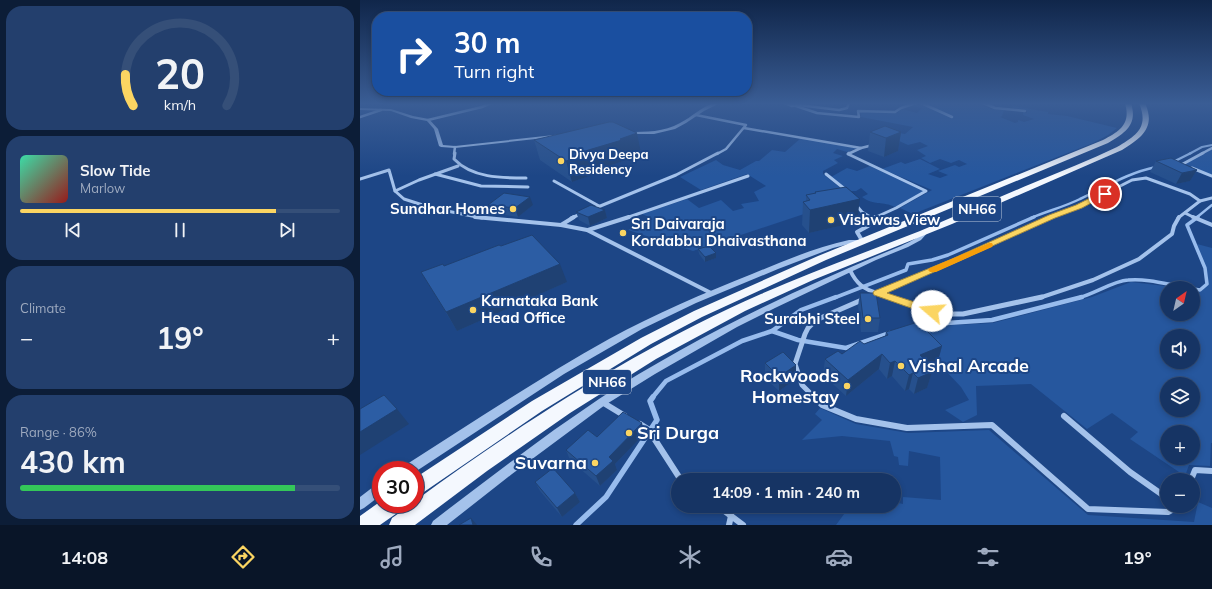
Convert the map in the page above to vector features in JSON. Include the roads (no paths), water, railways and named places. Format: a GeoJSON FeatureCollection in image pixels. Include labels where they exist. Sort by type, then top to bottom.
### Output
{"type":"FeatureCollection","features":[{"type":"Feature","properties":{"kind":"highway","name":"NH66"},"geometry":{"type":"LineString","coordinates":[[424,482],[537,406],[646,341],[698,314],[822,258],[864,242],[1106,141],[1120,133],[1125,128]]}},
{"type":"Feature","properties":{"kind":"highway","name":"NH66"},"geometry":{"type":"LineString","coordinates":[[399,525],[446,489],[549,418],[618,375],[683,338],[778,291],[842,263],[926,231],[1112,152],[1130,142],[1144,128]]}},
{"type":"Feature","properties":{"kind":"highway"},"geometry":{"type":"LineString","coordinates":[[364,525],[381,513]]}},
{"type":"Feature","properties":{"kind":"street"},"geometry":{"type":"LineString","coordinates":[[435,128],[441,146],[455,147],[566,135]]}},
{"type":"Feature","properties":{"kind":"street"},"geometry":{"type":"LineString","coordinates":[[623,133],[657,132],[670,130],[674,128]]}},
{"type":"Feature","properties":{"kind":"street"},"geometry":{"type":"LineString","coordinates":[[592,209],[676,175],[726,149],[744,128],[861,148]]}},
{"type":"Feature","properties":{"kind":"street"},"geometry":{"type":"LineString","coordinates":[[864,242],[857,232],[868,226],[875,216],[896,208],[926,192],[848,154],[880,141]]}},
{"type":"Feature","properties":{"kind":"street"},"geometry":{"type":"LineString","coordinates":[[455,147],[454,159],[458,166],[473,172],[504,178],[526,178]]}},
{"type":"Feature","properties":{"kind":"street"},"geometry":{"type":"LineString","coordinates":[[1212,148],[1180,165],[1212,176]]}},
{"type":"Feature","properties":{"kind":"street"},"geometry":{"type":"LineString","coordinates":[[395,191],[458,166]]}},
{"type":"Feature","properties":{"kind":"street"},"geometry":{"type":"LineString","coordinates":[[360,179],[389,170],[395,191],[404,199],[432,208],[484,218],[561,225],[587,230],[711,294]]}},
{"type":"Feature","properties":{"kind":"street"},"geometry":{"type":"LineString","coordinates":[[435,174],[481,186],[528,187]]}},
{"type":"Feature","properties":{"kind":"street"},"geometry":{"type":"LineString","coordinates":[[826,174],[846,190],[847,196]]}},
{"type":"Feature","properties":{"kind":"street"},"geometry":{"type":"LineString","coordinates":[[587,230],[748,176]]}},
{"type":"Feature","properties":{"kind":"street"},"geometry":{"type":"LineString","coordinates":[[1160,512],[1088,509],[992,425],[907,428],[856,419],[822,405],[802,385],[795,364],[805,334],[816,320],[955,261],[1052,216],[1079,207],[1132,180],[1146,178],[1153,180],[1190,194],[1200,201]]}},
{"type":"Feature","properties":{"kind":"street"},"geometry":{"type":"LineString","coordinates":[[554,181],[599,206]]}},
{"type":"Feature","properties":{"kind":"street"},"geometry":{"type":"LineString","coordinates":[[850,270],[854,279],[869,292],[878,293],[942,314],[963,314],[1038,298],[1093,280],[1139,259],[1172,234],[1174,223],[1178,216],[1185,213],[1200,201],[1212,198]]}},
{"type":"Feature","properties":{"kind":"street"},"geometry":{"type":"LineString","coordinates":[[854,204],[862,212],[873,218]]}},
{"type":"Feature","properties":{"kind":"street"},"geometry":{"type":"LineString","coordinates":[[561,225],[570,218],[585,212]]}},
{"type":"Feature","properties":{"kind":"street"},"geometry":{"type":"LineString","coordinates":[[1185,213],[1212,225]]}},
{"type":"Feature","properties":{"kind":"street"},"geometry":{"type":"LineString","coordinates":[[437,525],[508,470],[602,402],[652,371],[734,325],[850,270],[906,246],[919,239],[926,231]]}},
{"type":"Feature","properties":{"kind":"street"},"geometry":{"type":"LineString","coordinates":[[422,461],[510,403],[613,341],[670,312],[831,246],[849,242],[864,242]]}},
{"type":"Feature","properties":{"kind":"street"},"geometry":{"type":"LineString","coordinates":[[602,402],[628,418]]}},
{"type":"Feature","properties":{"kind":"street"},"geometry":{"type":"LineString","coordinates":[[1064,416],[1130,472],[1160,493]]}},
{"type":"Feature","properties":{"kind":"street"},"geometry":{"type":"LineString","coordinates":[[635,421],[648,429],[676,473]]}},
{"type":"Feature","properties":{"kind":"street"},"geometry":{"type":"LineString","coordinates":[[1194,473],[1195,470],[1212,471]]}},
{"type":"Feature","properties":{"kind":"street"},"geometry":{"type":"LineString","coordinates":[[360,504],[372,495]]}},
{"type":"Feature","properties":{"kind":"street"},"geometry":{"type":"LineString","coordinates":[[727,513],[743,525]]}},
{"type":"Feature","properties":{"kind":"street"},"geometry":{"type":"LineString","coordinates":[[729,525],[731,516]]}},
{"type":"Feature","properties":{"kind":"waterway"},"geometry":{"type":"LineString","coordinates":[[1189,154],[1202,147],[1212,145]]}},
{"type":"Feature","properties":{"kind":"waterway"},"geometry":{"type":"LineString","coordinates":[[1173,162],[1189,154]]}},
{"type":"Feature","properties":{"kind":"waterway"},"geometry":{"type":"LineString","coordinates":[[1031,218],[1074,202],[1126,177],[1156,167]]}},
{"type":"Feature","properties":{"kind":"waterway"},"geometry":{"type":"LineString","coordinates":[[1196,218],[1212,205]]}},
{"type":"Feature","properties":{"kind":"waterway"},"geometry":{"type":"LineString","coordinates":[[834,298],[906,270],[908,264],[932,260],[948,255],[1034,217]]}},
{"type":"Feature","properties":{"kind":"waterway"},"geometry":{"type":"LineString","coordinates":[[1198,217],[1187,225],[1205,268],[1207,284],[1200,290]]}},
{"type":"Feature","properties":{"kind":"waterway"},"geometry":{"type":"LineString","coordinates":[[1078,298],[1122,281],[1136,280],[1160,283]]}},
{"type":"Feature","properties":{"kind":"waterway"},"geometry":{"type":"LineString","coordinates":[[772,331],[801,310],[836,297]]}},
{"type":"Feature","properties":{"kind":"waterway"},"geometry":{"type":"LineString","coordinates":[[917,325],[992,320],[1082,297]]}},
{"type":"Feature","properties":{"kind":"waterway"},"geometry":{"type":"LineString","coordinates":[[652,398],[666,381],[742,341],[772,331]]}},
{"type":"Feature","properties":{"kind":"waterway"},"geometry":{"type":"LineString","coordinates":[[772,331],[798,340],[846,348],[890,333]]}},
{"type":"Feature","properties":{"kind":"waterway"},"geometry":{"type":"LineString","coordinates":[[576,525],[606,497],[657,420],[650,401],[653,397]]}},
{"type":"Feature","properties":{"kind":"place","name":"Divya Deepa Residency"},"geometry":{"type":"Point","coordinates":[561,161]}},
{"type":"Feature","properties":{"kind":"place","name":"Sundhar Homes"},"geometry":{"type":"Point","coordinates":[513,209]}},
{"type":"Feature","properties":{"kind":"place","name":"Vishwas View"},"geometry":{"type":"Point","coordinates":[831,220]}},
{"type":"Feature","properties":{"kind":"place","name":"Sri Daivaraja Kordabbu Dhaivasthana"},"geometry":{"type":"Point","coordinates":[623,233]}},
{"type":"Feature","properties":{"kind":"place","name":"Karnataka Bank Head Office"},"geometry":{"type":"Point","coordinates":[473,310]}},
{"type":"Feature","properties":{"kind":"place","name":"Surabhi Steel"},"geometry":{"type":"Point","coordinates":[868,319]}},
{"type":"Feature","properties":{"kind":"place","name":"Vishal Arcade"},"geometry":{"type":"Point","coordinates":[901,366]}},
{"type":"Feature","properties":{"kind":"place","name":"Rockwoods Homestay"},"geometry":{"type":"Point","coordinates":[847,386]}},
{"type":"Feature","properties":{"kind":"place","name":"Sri Durga"},"geometry":{"type":"Point","coordinates":[629,433]}},
{"type":"Feature","properties":{"kind":"place","name":"Suvarna"},"geometry":{"type":"Point","coordinates":[595,463]}}]}
